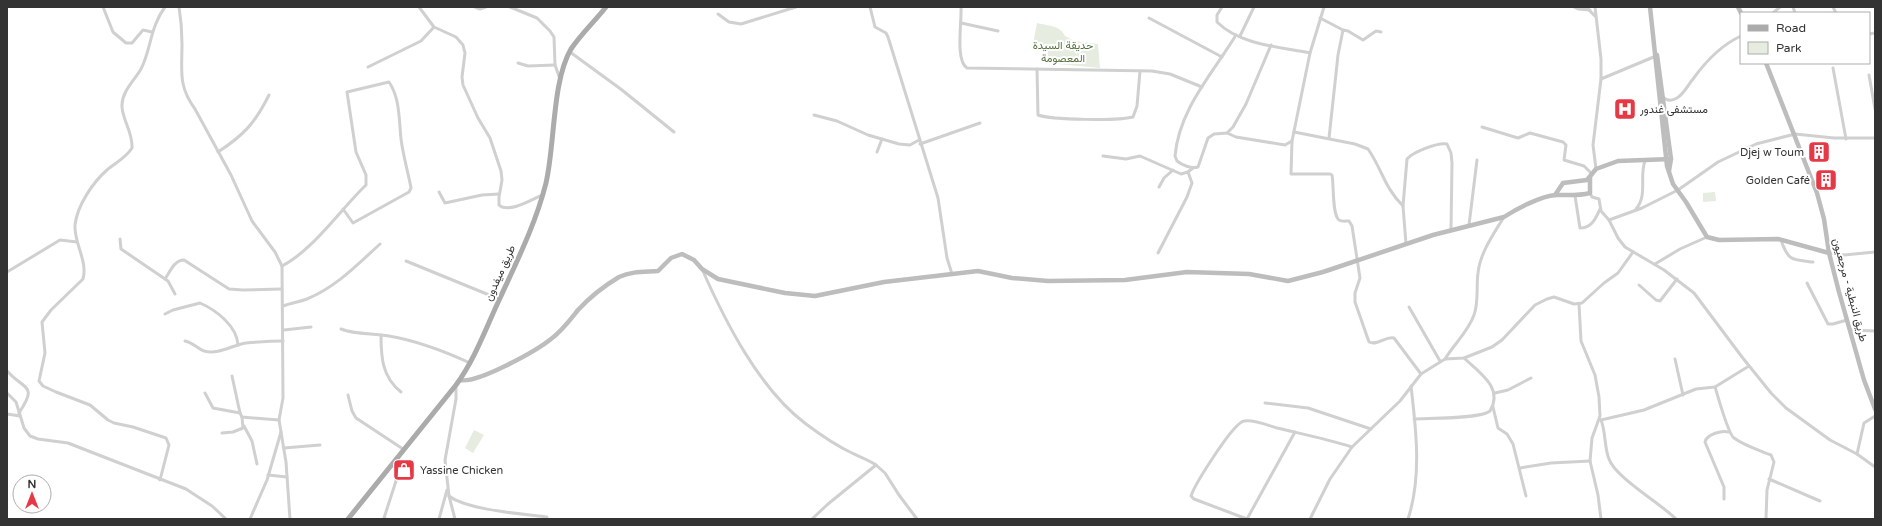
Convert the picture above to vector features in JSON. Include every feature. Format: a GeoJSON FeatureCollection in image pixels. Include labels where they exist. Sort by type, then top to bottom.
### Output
{"type":"FeatureCollection","features":[{"type":"Feature","properties":{"kind":"main road","name":"طريق ميفدون"},"geometry":{"type":"LineString","coordinates":[[348,519],[460,380],[470,363],[526,241],[542,195],[547,175],[560,81],[570,52],[606,7]]}},
{"type":"Feature","properties":{"kind":"street"},"geometry":{"type":"LineString","coordinates":[[104,7],[113,32],[126,43],[132,43],[143,30],[152,32]]}},
{"type":"Feature","properties":{"kind":"street"},"geometry":{"type":"LineString","coordinates":[[160,480],[169,445],[166,438],[133,427],[114,423],[90,405],[43,386],[39,381],[45,353],[42,322],[51,310],[83,279],[84,267],[76,242],[76,219],[88,193],[98,178],[122,159],[132,148],[122,107],[122,100],[141,68],[152,32],[165,7]]}},
{"type":"Feature","properties":{"kind":"street"},"geometry":{"type":"LineString","coordinates":[[179,7],[182,34],[180,67],[182,81],[189,101],[196,109],[238,188],[252,221],[275,252],[282,266],[284,330],[283,398],[279,420],[284,448],[290,519]]}},
{"type":"Feature","properties":{"kind":"street"},"geometry":{"type":"LineString","coordinates":[[419,7],[434,27],[456,38],[463,45],[463,85],[478,118],[490,138],[501,171],[502,180],[499,194],[499,205],[504,208],[520,205],[542,195]]}},
{"type":"Feature","properties":{"kind":"street"},"geometry":{"type":"LineString","coordinates":[[475,7],[480,9],[486,7]]}},
{"type":"Feature","properties":{"kind":"street"},"geometry":{"type":"LineString","coordinates":[[510,7],[525,12],[546,25],[554,37],[555,65],[560,81]]}},
{"type":"Feature","properties":{"kind":"street"},"geometry":{"type":"LineString","coordinates":[[718,14],[729,22],[741,24],[796,7]]}},
{"type":"Feature","properties":{"kind":"street"},"geometry":{"type":"LineString","coordinates":[[870,7],[875,27],[886,33],[888,37],[904,83],[920,142],[938,198],[952,275]]}},
{"type":"Feature","properties":{"kind":"street"},"geometry":{"type":"LineString","coordinates":[[961,7],[961,62],[967,68],[1164,72],[1202,87]]}},
{"type":"Feature","properties":{"kind":"street"},"geometry":{"type":"LineString","coordinates":[[1222,7],[1217,15],[1217,22],[1238,36],[1310,53]]}},
{"type":"Feature","properties":{"kind":"street"},"geometry":{"type":"LineString","coordinates":[[1193,168],[1178,162],[1175,158],[1184,120],[1202,87],[1238,36],[1254,7]]}},
{"type":"Feature","properties":{"kind":"street"},"geometry":{"type":"LineString","coordinates":[[1324,7],[1310,53],[1292,141],[1291,174],[1332,175],[1336,212],[1339,220],[1349,221],[1351,223],[1360,278],[1355,293],[1355,302],[1368,340],[1373,343],[1389,337],[1394,338],[1421,374]]}},
{"type":"Feature","properties":{"kind":"street"},"geometry":{"type":"LineString","coordinates":[[1574,7],[1578,9],[1590,10]]}},
{"type":"Feature","properties":{"kind":"street"},"geometry":{"type":"LineString","coordinates":[[1586,7],[1595,16]]}},
{"type":"Feature","properties":{"kind":"street"},"geometry":{"type":"LineString","coordinates":[[1595,7],[1601,59],[1601,79],[1593,145],[1596,169]]}},
{"type":"Feature","properties":{"kind":"street"},"geometry":{"type":"LineString","coordinates":[[1650,7],[1671,182],[1678,190],[1707,237]]}},
{"type":"Feature","properties":{"kind":"street"},"geometry":{"type":"LineString","coordinates":[[1149,18],[1222,57]]}},
{"type":"Feature","properties":{"kind":"street"},"geometry":{"type":"LineString","coordinates":[[1320,18],[1363,40],[1376,31],[1381,32]]}},
{"type":"Feature","properties":{"kind":"street"},"geometry":{"type":"LineString","coordinates":[[961,23],[998,31]]}},
{"type":"Feature","properties":{"kind":"street"},"geometry":{"type":"LineString","coordinates":[[368,66],[420,40],[434,27]]}},
{"type":"Feature","properties":{"kind":"street"},"geometry":{"type":"LineString","coordinates":[[1329,138],[1338,55],[1343,30]]}},
{"type":"Feature","properties":{"kind":"street"},"geometry":{"type":"LineString","coordinates":[[1662,100],[1674,100],[1680,96],[1700,69],[1722,46],[1740,37]]}},
{"type":"Feature","properties":{"kind":"street"},"geometry":{"type":"LineString","coordinates":[[1227,133],[1233,127],[1246,104],[1271,45]]}},
{"type":"Feature","properties":{"kind":"street"},"geometry":{"type":"LineString","coordinates":[[570,52],[622,90],[674,132]]}},
{"type":"Feature","properties":{"kind":"street"},"geometry":{"type":"LineString","coordinates":[[1601,79],[1656,54]]}},
{"type":"Feature","properties":{"kind":"street"},"geometry":{"type":"LineString","coordinates":[[518,63],[528,66],[555,65]]}},
{"type":"Feature","properties":{"kind":"street","name":"طريق النبطية - مرجعيون"},"geometry":{"type":"LineString","coordinates":[[1766,64],[1795,134],[1821,209],[1829,253],[1864,380],[1875,409]]}},
{"type":"Feature","properties":{"kind":"street"},"geometry":{"type":"LineString","coordinates":[[1833,68],[1846,138]]}},
{"type":"Feature","properties":{"kind":"street"},"geometry":{"type":"LineString","coordinates":[[1037,69],[1038,115],[1067,118],[1106,119],[1133,117],[1137,106],[1140,71]]}},
{"type":"Feature","properties":{"kind":"street"},"geometry":{"type":"LineString","coordinates":[[1869,75],[1875,109]]}},
{"type":"Feature","properties":{"kind":"street"},"geometry":{"type":"LineString","coordinates":[[282,266],[293,260],[366,185],[367,181],[356,152],[347,92],[389,82],[394,89],[397,98],[401,140],[411,188],[409,192],[353,223],[343,209]]}},
{"type":"Feature","properties":{"kind":"street"},"geometry":{"type":"LineString","coordinates":[[218,152],[239,138],[259,116],[269,95]]}},
{"type":"Feature","properties":{"kind":"street"},"geometry":{"type":"LineString","coordinates":[[814,115],[837,121],[882,139],[910,145],[980,123]]}},
{"type":"Feature","properties":{"kind":"street"},"geometry":{"type":"LineString","coordinates":[[1482,127],[1518,138],[1530,133],[1563,142],[1566,145],[1564,160],[1584,166],[1591,175],[1590,193],[1592,197],[1599,200],[1600,209],[1595,220],[1590,225],[1580,228],[1575,196]]}},
{"type":"Feature","properties":{"kind":"street"},"geometry":{"type":"LineString","coordinates":[[1294,132],[1329,138],[1363,146],[1368,149],[1387,186],[1394,197],[1403,206]]}},
{"type":"Feature","properties":{"kind":"street"},"geometry":{"type":"LineString","coordinates":[[1103,156],[1126,159],[1140,156],[1181,174],[1198,167],[1208,138],[1214,134],[1227,133],[1236,137],[1284,145],[1292,141]]}},
{"type":"Feature","properties":{"kind":"street"},"geometry":{"type":"LineString","coordinates":[[1609,220],[1678,190],[1718,162],[1732,154],[1756,144],[1795,134],[1846,138],[1875,138]]}},
{"type":"Feature","properties":{"kind":"street"},"geometry":{"type":"LineString","coordinates":[[877,152],[882,139]]}},
{"type":"Feature","properties":{"kind":"street"},"geometry":{"type":"LineString","coordinates":[[1406,244],[1403,206],[1407,159],[1411,155],[1440,143],[1446,144],[1449,147],[1452,163],[1451,230]]}},
{"type":"Feature","properties":{"kind":"street"},"geometry":{"type":"LineString","coordinates":[[1555,195],[1563,183],[1578,182],[1591,175],[1596,169],[1618,161],[1645,161],[1667,157]]}},
{"type":"Feature","properties":{"kind":"street"},"geometry":{"type":"LineString","coordinates":[[1469,225],[1477,160]]}},
{"type":"Feature","properties":{"kind":"street"},"geometry":{"type":"LineString","coordinates":[[1635,210],[1642,197],[1641,176],[1645,161]]}},
{"type":"Feature","properties":{"kind":"street"},"geometry":{"type":"LineString","coordinates":[[1159,187],[1164,178],[1173,170]]}},
{"type":"Feature","properties":{"kind":"street"},"geometry":{"type":"LineString","coordinates":[[1158,253],[1188,198],[1192,183],[1188,172]]}},
{"type":"Feature","properties":{"kind":"street"},"geometry":{"type":"LineString","coordinates":[[439,192],[446,204],[482,195],[499,194]]}},
{"type":"Feature","properties":{"kind":"street"},"geometry":{"type":"LineString","coordinates":[[460,380],[466,380],[489,373],[541,346],[556,335],[591,297],[620,277],[634,272],[658,271],[671,258],[682,254],[694,260],[702,269],[718,279],[785,293],[815,296],[884,282],[978,271],[1012,278],[1077,281],[1125,280],[1187,272],[1249,274],[1288,281],[1357,262],[1406,244],[1451,230],[1504,217],[1530,204],[1555,195],[1575,196],[1590,193]]}},
{"type":"Feature","properties":{"kind":"street"},"geometry":{"type":"LineString","coordinates":[[1600,209],[1609,220],[1621,243],[1677,279],[1694,293],[1749,366],[1771,393],[1786,408],[1830,440],[1857,454],[1875,467]]}},
{"type":"Feature","properties":{"kind":"street"},"geometry":{"type":"LineString","coordinates":[[1445,359],[1462,337],[1474,317],[1478,299],[1479,266],[1504,217]]}},
{"type":"Feature","properties":{"kind":"street"},"geometry":{"type":"LineString","coordinates":[[1655,264],[1680,249],[1707,237],[1725,240],[1764,238],[1781,240],[1829,253],[1844,255],[1875,252]]}},
{"type":"Feature","properties":{"kind":"street"},"geometry":{"type":"LineString","coordinates":[[120,239],[121,249],[170,283],[175,294]]}},
{"type":"Feature","properties":{"kind":"street"},"geometry":{"type":"LineString","coordinates":[[7,272],[60,240],[76,242]]}},
{"type":"Feature","properties":{"kind":"street"},"geometry":{"type":"LineString","coordinates":[[1781,240],[1789,257],[1793,260],[1813,262]]}},
{"type":"Feature","properties":{"kind":"street"},"geometry":{"type":"LineString","coordinates":[[283,306],[307,299],[328,288],[352,271],[380,244]]}},
{"type":"Feature","properties":{"kind":"street"},"geometry":{"type":"LineString","coordinates":[[1310,519],[1330,479],[1352,446],[1400,401],[1410,386],[1421,374],[1445,359],[1464,358],[1497,344],[1521,318],[1538,303],[1554,297],[1578,304],[1585,300],[1604,282],[1618,273],[1633,252]]}},
{"type":"Feature","properties":{"kind":"street"},"geometry":{"type":"LineString","coordinates":[[165,279],[175,263],[184,260],[229,289],[282,289]]}},
{"type":"Feature","properties":{"kind":"street"},"geometry":{"type":"LineString","coordinates":[[406,262],[499,299]]}},
{"type":"Feature","properties":{"kind":"street"},"geometry":{"type":"LineString","coordinates":[[702,269],[713,295],[732,332],[780,400],[806,424],[842,447],[876,466],[885,473],[917,519]]}},
{"type":"Feature","properties":{"kind":"street"},"geometry":{"type":"LineString","coordinates":[[1639,285],[1656,300],[1660,301],[1677,279]]}},
{"type":"Feature","properties":{"kind":"street"},"geometry":{"type":"LineString","coordinates":[[1807,283],[1828,324],[1848,320]]}},
{"type":"Feature","properties":{"kind":"street"},"geometry":{"type":"LineString","coordinates":[[165,314],[173,310],[200,303],[222,317],[234,334],[238,345]]}},
{"type":"Feature","properties":{"kind":"street"},"geometry":{"type":"LineString","coordinates":[[1578,304],[1581,341],[1595,375],[1600,416],[1609,459],[1615,470],[1661,504],[1676,519]]}},
{"type":"Feature","properties":{"kind":"street"},"geometry":{"type":"LineString","coordinates":[[1409,307],[1440,361]]}},
{"type":"Feature","properties":{"kind":"street"},"geometry":{"type":"LineString","coordinates":[[284,330],[311,327]]}},
{"type":"Feature","properties":{"kind":"street"},"geometry":{"type":"LineString","coordinates":[[341,329],[351,333],[381,335],[429,346],[470,363]]}},
{"type":"Feature","properties":{"kind":"street"},"geometry":{"type":"LineString","coordinates":[[1851,330],[1875,331]]}},
{"type":"Feature","properties":{"kind":"street"},"geometry":{"type":"LineString","coordinates":[[381,335],[382,362],[385,373],[394,387],[401,392]]}},
{"type":"Feature","properties":{"kind":"street"},"geometry":{"type":"LineString","coordinates":[[185,341],[193,343],[200,349],[206,351],[220,351],[245,343],[283,341]]}},
{"type":"Feature","properties":{"kind":"street"},"geometry":{"type":"LineString","coordinates":[[1464,358],[1490,384],[1495,393],[1493,407],[1498,428],[1507,434],[1513,444],[1526,496]]}},
{"type":"Feature","properties":{"kind":"street"},"geometry":{"type":"LineString","coordinates":[[1675,359],[1683,395]]}},
{"type":"Feature","properties":{"kind":"street"},"geometry":{"type":"LineString","coordinates":[[1601,420],[1644,410],[1696,389],[1715,387],[1749,366]]}},
{"type":"Feature","properties":{"kind":"street"},"geometry":{"type":"LineString","coordinates":[[7,371],[27,387],[29,391],[28,400],[20,415]]}},
{"type":"Feature","properties":{"kind":"street"},"geometry":{"type":"LineString","coordinates":[[232,376],[240,413],[244,426],[252,441],[257,464]]}},
{"type":"Feature","properties":{"kind":"street"},"geometry":{"type":"LineString","coordinates":[[1495,393],[1508,390],[1531,378]]}},
{"type":"Feature","properties":{"kind":"street"},"geometry":{"type":"LineString","coordinates":[[455,519],[449,496],[445,460],[456,399],[456,385]]}},
{"type":"Feature","properties":{"kind":"street"},"geometry":{"type":"LineString","coordinates":[[1408,519],[1415,477],[1414,419],[1410,386]]}},
{"type":"Feature","properties":{"kind":"street"},"geometry":{"type":"LineString","coordinates":[[1715,387],[1726,418],[1729,432],[1733,438],[1771,455],[1774,458],[1769,479],[1766,519]]}},
{"type":"Feature","properties":{"kind":"street"},"geometry":{"type":"LineString","coordinates":[[7,393],[16,402],[26,432],[30,436],[38,439],[68,443],[186,489],[200,497],[226,519]]}},
{"type":"Feature","properties":{"kind":"street"},"geometry":{"type":"LineString","coordinates":[[205,393],[213,408],[240,413]]}},
{"type":"Feature","properties":{"kind":"street"},"geometry":{"type":"LineString","coordinates":[[348,395],[352,411],[356,418],[403,449]]}},
{"type":"Feature","properties":{"kind":"street"},"geometry":{"type":"LineString","coordinates":[[1265,403],[1308,408],[1371,428]]}},
{"type":"Feature","properties":{"kind":"street"},"geometry":{"type":"LineString","coordinates":[[1414,419],[1472,416],[1488,413],[1493,407]]}},
{"type":"Feature","properties":{"kind":"street"},"geometry":{"type":"LineString","coordinates":[[7,414],[20,415]]}},
{"type":"Feature","properties":{"kind":"street"},"geometry":{"type":"LineString","coordinates":[[1600,416],[1592,438],[1590,461],[1598,495],[1601,519]]}},
{"type":"Feature","properties":{"kind":"street"},"geometry":{"type":"LineString","coordinates":[[1857,454],[1864,423],[1875,416]]}},
{"type":"Feature","properties":{"kind":"street"},"geometry":{"type":"LineString","coordinates":[[242,417],[279,420]]}},
{"type":"Feature","properties":{"kind":"street"},"geometry":{"type":"LineString","coordinates":[[1295,432],[1247,519],[1194,500],[1192,494],[1227,437],[1240,422],[1246,420],[1295,432],[1352,446]]}},
{"type":"Feature","properties":{"kind":"street"},"geometry":{"type":"LineString","coordinates":[[222,433],[240,430],[244,426]]}},
{"type":"Feature","properties":{"kind":"street"},"geometry":{"type":"LineString","coordinates":[[250,519],[268,475],[281,431]]}},
{"type":"Feature","properties":{"kind":"street"},"geometry":{"type":"LineString","coordinates":[[1724,500],[1724,486],[1705,442],[1707,437],[1713,434],[1724,431],[1729,432]]}},
{"type":"Feature","properties":{"kind":"street"},"geometry":{"type":"LineString","coordinates":[[284,448],[320,444]]}},
{"type":"Feature","properties":{"kind":"street"},"geometry":{"type":"LineString","coordinates":[[386,519],[384,518],[396,481],[395,460]]}},
{"type":"Feature","properties":{"kind":"street"},"geometry":{"type":"LineString","coordinates":[[1520,468],[1551,463],[1590,461]]}},
{"type":"Feature","properties":{"kind":"street"},"geometry":{"type":"LineString","coordinates":[[812,519],[828,504],[876,466]]}},
{"type":"Feature","properties":{"kind":"street"},"geometry":{"type":"LineString","coordinates":[[268,475],[287,477]]}},
{"type":"Feature","properties":{"kind":"street"},"geometry":{"type":"LineString","coordinates":[[1769,479],[1820,501]]}},
{"type":"Feature","properties":{"kind":"street"},"geometry":{"type":"LineString","coordinates":[[438,519],[448,488]]}},
{"type":"Feature","properties":{"kind":"street"},"geometry":{"type":"LineString","coordinates":[[449,496],[456,501],[477,506],[548,517]]}},
{"type":"Feature","properties":{"kind":"green space","name":"حديقة السيدة المعصومة"},"geometry":{"type":"Polygon","coordinates":[[[1037,23],[1057,28],[1063,32],[1065,36],[1074,41],[1098,44],[1100,68],[1047,63],[1048,50],[1032,49],[1037,23]]]}},
{"type":"Feature","properties":{"kind":"green space"},"geometry":{"type":"Polygon","coordinates":[[[1715,192],[1716,201],[1703,202],[1703,193],[1715,192]]]}},
{"type":"Feature","properties":{"kind":"green space"},"geometry":{"type":"Polygon","coordinates":[[[474,430],[484,435],[473,453],[465,448],[474,430]]]}},
{"type":"Feature","properties":{"kind":"place","name":"مستشفى غندور"},"geometry":{"type":"Point","coordinates":[1625,109]}},
{"type":"Feature","properties":{"kind":"place","name":"Djej w Toum"},"geometry":{"type":"Point","coordinates":[1819,152]}},
{"type":"Feature","properties":{"kind":"place","name":"Golden Café"},"geometry":{"type":"Point","coordinates":[1826,180]}},
{"type":"Feature","properties":{"kind":"place","name":"Yassine Chicken"},"geometry":{"type":"Point","coordinates":[404,470]}}]}
